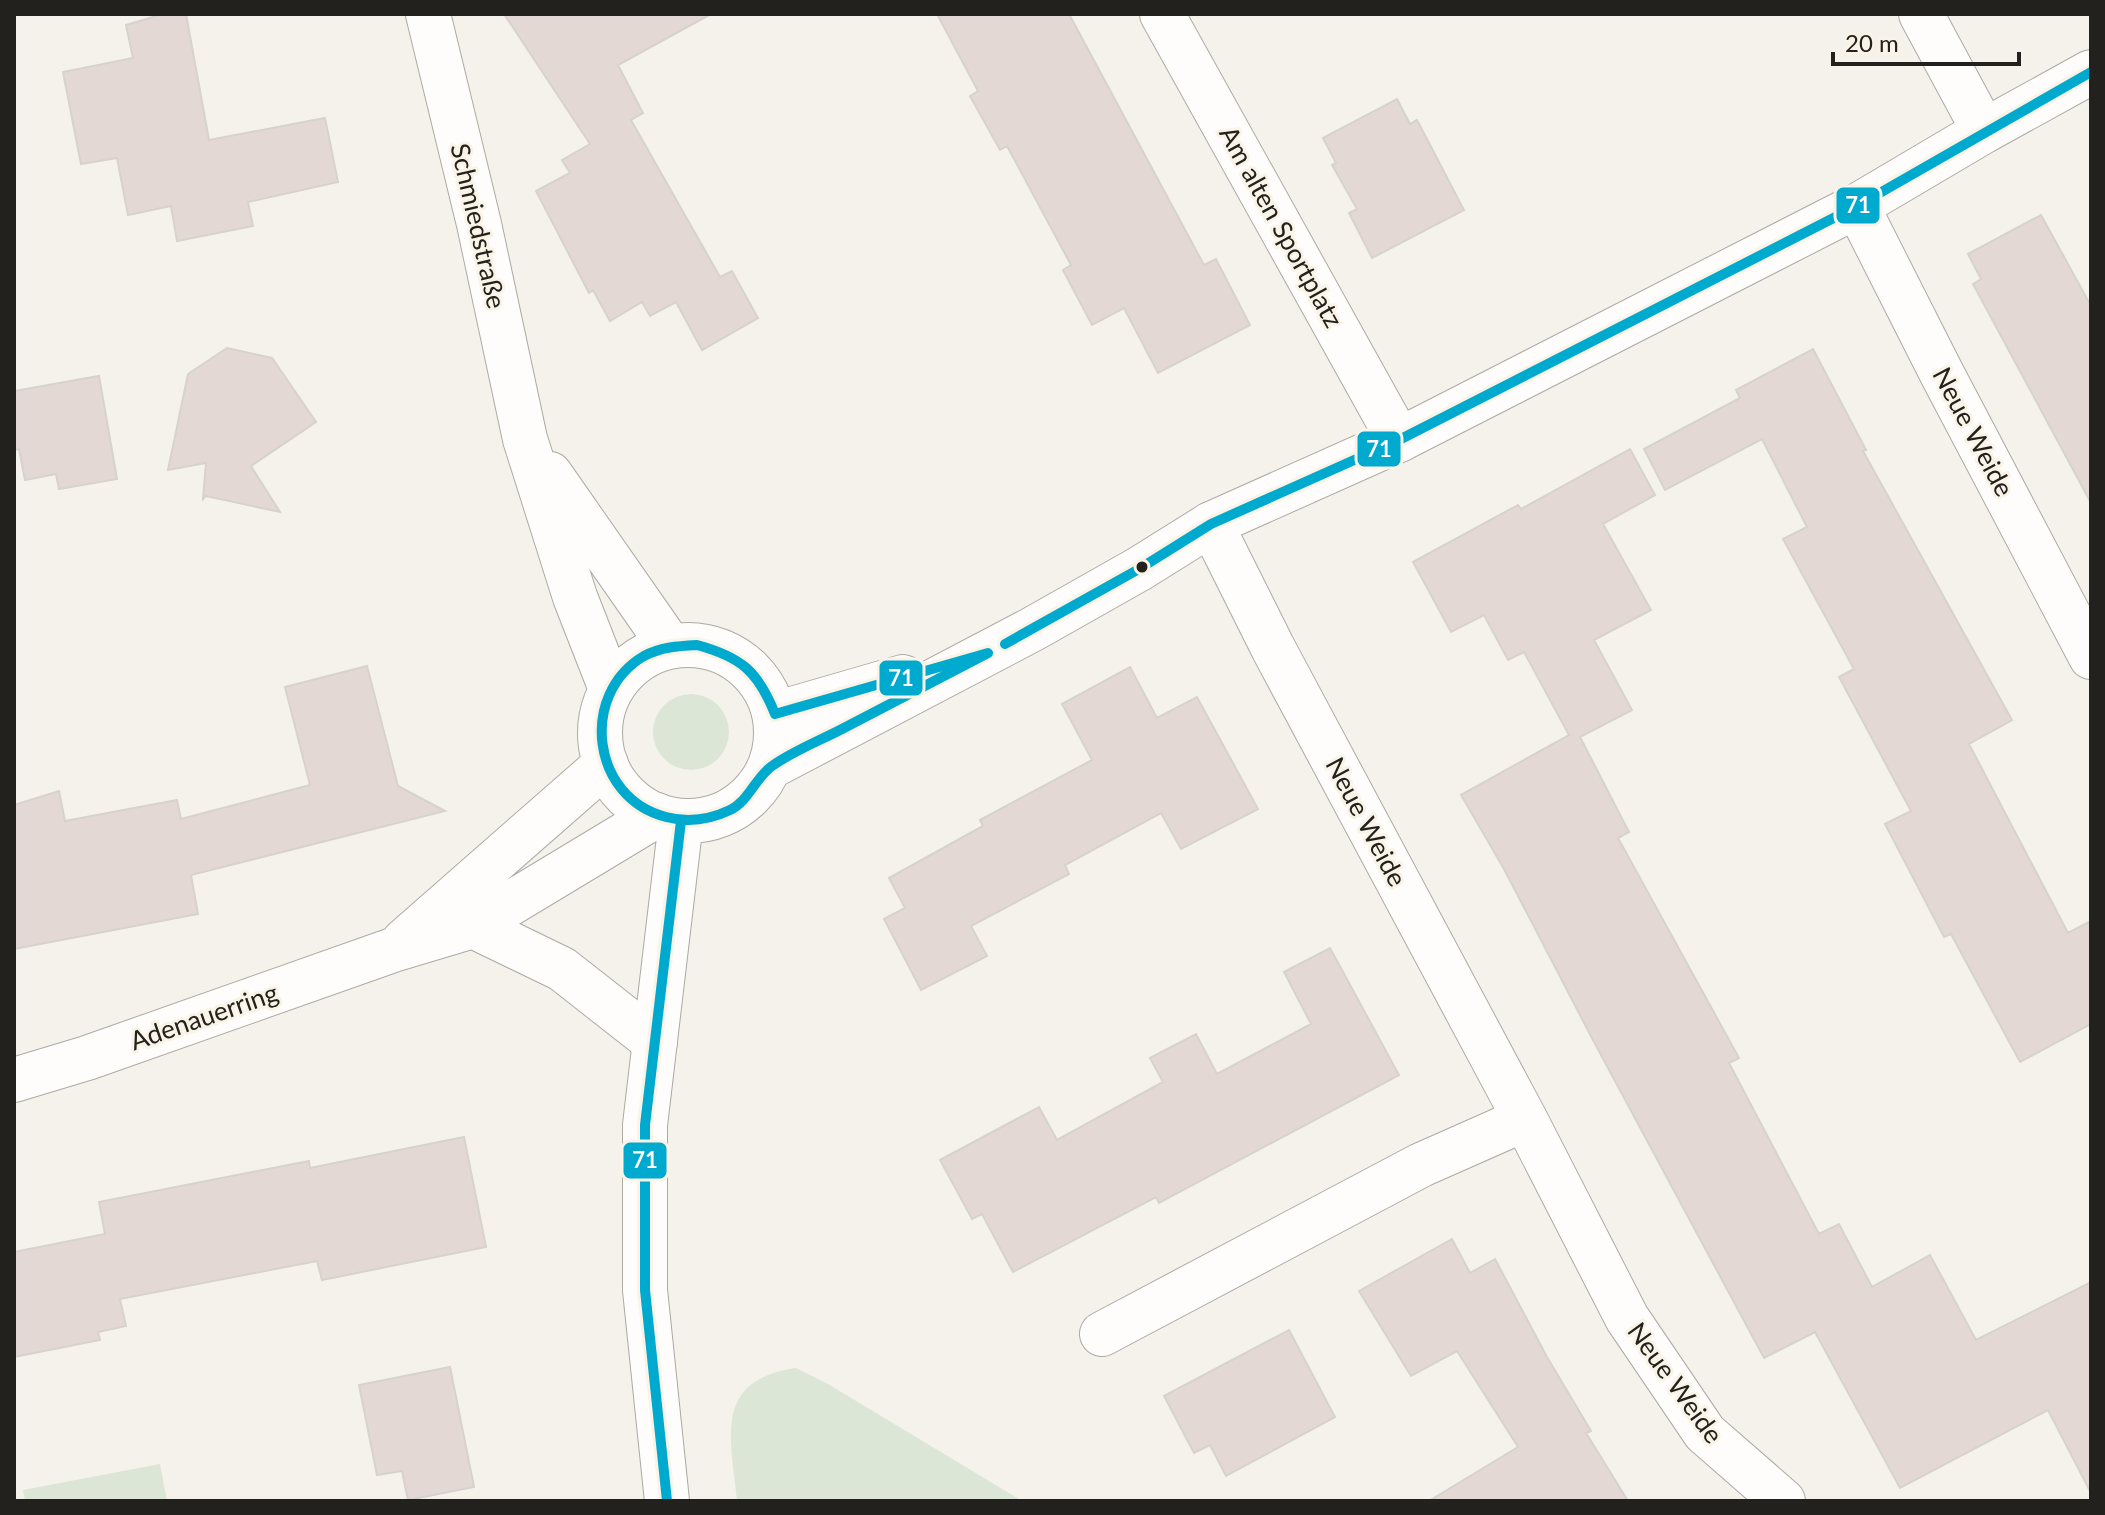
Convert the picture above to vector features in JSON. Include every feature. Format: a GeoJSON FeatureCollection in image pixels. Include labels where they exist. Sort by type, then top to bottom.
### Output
{"type":"FeatureCollection","features":[{"type":"Feature","properties":{"kind":"street","name":"Schmiedstraße"},"geometry":{"type":"LineString","coordinates":[[428,14],[479,224],[525,439],[575,597],[611,689]]}},
{"type":"Feature","properties":{"kind":"street","name":"Am alten Sportplatz"},"geometry":{"type":"LineString","coordinates":[[1162,14],[1399,440]]}},
{"type":"Feature","properties":{"kind":"street"},"geometry":{"type":"LineString","coordinates":[[1921,14],[1984,131]]}},
{"type":"Feature","properties":{"kind":"street"},"geometry":{"type":"LineString","coordinates":[[770,767],[777,741],[775,714],[765,688],[747,666],[723,652],[697,645],[670,646],[646,655],[626,669],[611,689],[602,713],[600,739],[606,764],[618,786],[635,803],[669,818],[708,819],[735,808],[770,767],[990,652],[1139,569],[1211,524],[1399,440],[1857,206],[2091,72]]}},
{"type":"Feature","properties":{"kind":"street","name":"Neue Weide"},"geometry":{"type":"LineString","coordinates":[[1857,206],[2091,657]]}},
{"type":"Feature","properties":{"kind":"street","name":"Schmiedstraße"},"geometry":{"type":"LineString","coordinates":[[525,439],[670,646]]}},
{"type":"Feature","properties":{"kind":"street","name":"Neue Weide"},"geometry":{"type":"LineString","coordinates":[[1211,524],[1280,662],[1525,1119],[1627,1318],[1705,1433],[1783,1501]]}},
{"type":"Feature","properties":{"kind":"street"},"geometry":{"type":"LineString","coordinates":[[775,714],[990,652]]}},
{"type":"Feature","properties":{"kind":"street","name":"Adenauerring"},"geometry":{"type":"LineString","coordinates":[[393,950],[606,764]]}},
{"type":"Feature","properties":{"kind":"street"},"geometry":{"type":"LineString","coordinates":[[667,1501],[645,1290],[645,1125],[655,1042],[669,818]]}},
{"type":"Feature","properties":{"kind":"street","name":"Adenauerring"},"geometry":{"type":"LineString","coordinates":[[14,1080],[87,1058],[393,950],[473,926],[669,818]]}},
{"type":"Feature","properties":{"kind":"street"},"geometry":{"type":"LineString","coordinates":[[473,926],[562,969],[655,1042]]}},
{"type":"Feature","properties":{"kind":"street"},"geometry":{"type":"LineString","coordinates":[[1102,1334],[1421,1165],[1525,1119]]}},
{"type":"Feature","properties":{"kind":"green space"},"geometry":{"type":"Polygon","coordinates":[[[691,694],[705,697],[718,705],[726,718],[729,732],[726,746],[718,759],[705,767],[691,770],[677,767],[664,759],[656,746],[653,732],[656,718],[664,705],[677,697],[691,694]]]}},
{"type":"Feature","properties":{"kind":"green space"},"geometry":{"type":"Polygon","coordinates":[[[796,1368],[828,1384],[1022,1501],[737,1501],[731,1435],[739,1399],[750,1385],[769,1375],[796,1368]]]}},
{"type":"Feature","properties":{"kind":"green space"},"geometry":{"type":"Polygon","coordinates":[[[160,1464],[167,1501],[25,1501],[23,1490],[160,1464]]]}},
{"type":"Feature","properties":{"kind":"building"},"geometry":{"type":"Polygon","coordinates":[[[163,14],[186,14],[209,140],[325,118],[338,182],[248,202],[253,226],[177,241],[171,206],[128,215],[117,158],[81,164],[63,72],[133,58],[126,25],[163,14]]]}},
{"type":"Feature","properties":{"kind":"building"},"geometry":{"type":"Polygon","coordinates":[[[504,14],[711,14],[618,65],[643,113],[631,120],[720,277],[732,271],[758,318],[702,350],[676,302],[650,316],[642,302],[610,321],[593,290],[589,293],[536,191],[570,173],[562,160],[590,144],[504,14]]]}},
{"type":"Feature","properties":{"kind":"building"},"geometry":{"type":"Polygon","coordinates":[[[937,14],[1069,14],[1204,265],[1216,259],[1250,325],[1158,373],[1124,308],[1092,325],[1063,270],[1071,265],[1007,146],[1000,150],[970,96],[978,91],[937,14]]]}},
{"type":"Feature","properties":{"kind":"building"},"geometry":{"type":"Polygon","coordinates":[[[1397,99],[1410,124],[1417,120],[1464,210],[1372,258],[1349,213],[1357,209],[1332,165],[1336,163],[1323,138],[1397,99]]]}},
{"type":"Feature","properties":{"kind":"building"},"geometry":{"type":"Polygon","coordinates":[[[2041,215],[2091,306],[2091,503],[1973,284],[1981,279],[1968,254],[2041,215]]]}},
{"type":"Feature","properties":{"kind":"building"},"geometry":{"type":"Polygon","coordinates":[[[227,348],[272,358],[316,422],[251,466],[280,512],[206,496],[203,499],[206,463],[168,470],[188,374],[227,348]]]}},
{"type":"Feature","properties":{"kind":"building"},"geometry":{"type":"Polygon","coordinates":[[[1813,349],[1866,450],[1863,451],[2012,720],[1969,744],[2068,933],[2091,921],[2091,1024],[2020,1062],[1951,934],[1944,937],[1885,824],[1911,811],[1839,677],[1854,669],[1783,539],[1807,527],[1762,439],[1665,490],[1644,449],[1740,398],[1736,390],[1813,349]]]}},
{"type":"Feature","properties":{"kind":"building"},"geometry":{"type":"Polygon","coordinates":[[[99,376],[117,479],[59,489],[56,474],[25,480],[19,449],[14,450],[14,391],[99,376]]]}},
{"type":"Feature","properties":{"kind":"building"},"geometry":{"type":"Polygon","coordinates":[[[1630,449],[1655,495],[1603,524],[1651,610],[1594,640],[1632,710],[1580,737],[1629,832],[1618,838],[1739,1058],[1729,1063],[1819,1234],[1839,1224],[1872,1287],[1930,1255],[1976,1340],[2091,1282],[2091,1493],[2048,1410],[1900,1488],[1815,1332],[1764,1358],[1504,869],[1461,795],[1569,735],[1524,652],[1508,660],[1484,615],[1451,632],[1413,562],[1518,505],[1521,509],[1630,449]]]}},
{"type":"Feature","properties":{"kind":"building"},"geometry":{"type":"Polygon","coordinates":[[[367,666],[398,786],[445,811],[191,875],[198,914],[14,949],[14,805],[59,791],[65,821],[177,800],[181,819],[310,785],[285,687],[367,666]]]}},
{"type":"Feature","properties":{"kind":"building"},"geometry":{"type":"Polygon","coordinates":[[[1130,667],[1157,718],[1197,697],[1258,809],[1181,849],[1161,813],[1065,865],[1069,874],[971,926],[987,956],[921,990],[884,919],[905,908],[889,878],[983,826],[980,820],[1092,760],[1062,704],[1130,667]]]}},
{"type":"Feature","properties":{"kind":"building"},"geometry":{"type":"Polygon","coordinates":[[[1330,948],[1399,1075],[1159,1203],[1156,1197],[1013,1272],[982,1214],[972,1219],[940,1160],[1039,1107],[1057,1140],[1163,1082],[1150,1058],[1196,1034],[1217,1074],[1311,1024],[1284,972],[1330,948]]]}},
{"type":"Feature","properties":{"kind":"building"},"geometry":{"type":"Polygon","coordinates":[[[464,1137],[486,1247],[322,1280],[317,1261],[120,1299],[126,1326],[98,1332],[100,1340],[14,1357],[14,1252],[105,1234],[99,1202],[309,1161],[310,1168],[464,1137]]]}},
{"type":"Feature","properties":{"kind":"building"},"geometry":{"type":"Polygon","coordinates":[[[1452,1239],[1470,1273],[1495,1259],[1591,1431],[1586,1433],[1628,1501],[1429,1501],[1518,1447],[1457,1351],[1411,1376],[1359,1291],[1452,1239]]]}},
{"type":"Feature","properties":{"kind":"building"},"geometry":{"type":"Polygon","coordinates":[[[1289,1330],[1335,1417],[1226,1476],[1210,1445],[1194,1453],[1164,1396],[1289,1330]]]}},
{"type":"Feature","properties":{"kind":"building"},"geometry":{"type":"Polygon","coordinates":[[[450,1367],[474,1487],[408,1500],[402,1471],[377,1475],[359,1385],[450,1367]]]}},
{"type":"Feature","properties":{"kind":"transit line","name":"71"},"geometry":{"type":"LineString","coordinates":[[1139,569],[1211,524],[1399,440],[1857,206],[2091,72]]}},
{"type":"Feature","properties":{"kind":"transit line","name":"71"},"geometry":{"type":"LineString","coordinates":[[1005,644],[1139,569]]}},
{"type":"Feature","properties":{"kind":"transit line","name":"71"},"geometry":{"type":"LineString","coordinates":[[1005,644],[1139,569]]}},
{"type":"Feature","properties":{"kind":"transit line","name":"71"},"geometry":{"type":"LineString","coordinates":[[697,645],[725,655],[746,668],[762,687],[775,714],[988,653],[780,761],[766,771],[742,801],[730,810],[707,818],[683,820],[666,817],[641,806],[622,789],[609,768],[602,744],[603,719],[609,695],[623,673],[644,656],[663,649],[697,645]]}},
{"type":"Feature","properties":{"kind":"transit line","name":"71"},"geometry":{"type":"LineString","coordinates":[[667,1501],[645,1290],[645,1125],[681,821]]}}]}
